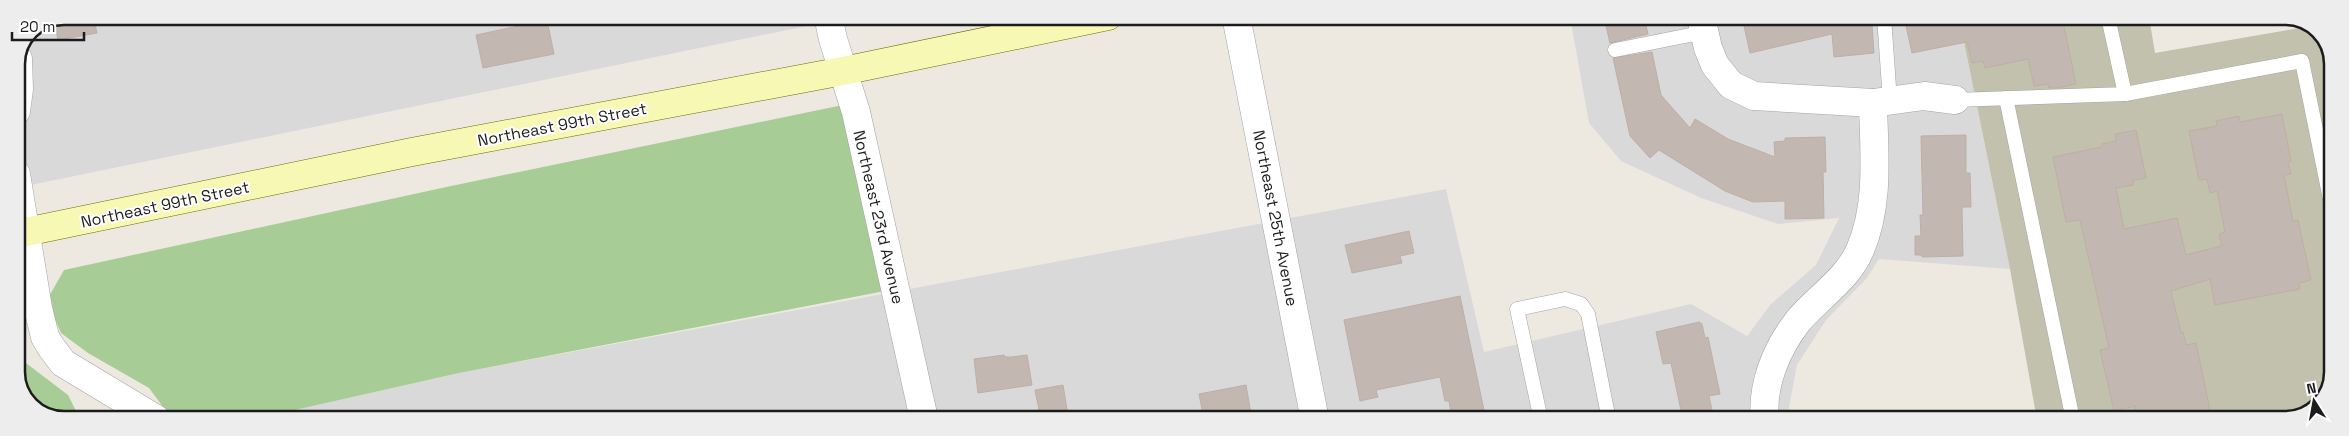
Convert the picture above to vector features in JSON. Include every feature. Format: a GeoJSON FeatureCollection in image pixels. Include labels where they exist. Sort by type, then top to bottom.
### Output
{"type":"FeatureCollection","features":[{"type":"Feature","properties":{"kind":"main road","name":"Northeast 99th Street"},"geometry":{"type":"LineString","coordinates":[[25,232],[412,152],[843,71],[1065,25]]}},
{"type":"Feature","properties":{"kind":"street","name":"Northeast 23rd Avenue"},"geometry":{"type":"LineString","coordinates":[[830,25],[856,112],[922,411]]}},
{"type":"Feature","properties":{"kind":"street","name":"Northeast 25th Avenue"},"geometry":{"type":"LineString","coordinates":[[1238,25],[1313,411]]}},
{"type":"Feature","properties":{"kind":"street"},"geometry":{"type":"LineString","coordinates":[[1703,25],[1715,65],[1731,85],[1754,96],[1882,102],[1924,96],[1954,100]]}},
{"type":"Feature","properties":{"kind":"street"},"geometry":{"type":"LineString","coordinates":[[1764,411],[1768,380],[1780,348],[1799,321],[1846,274],[1860,250],[1870,220],[1882,102]]}},
{"type":"Feature","properties":{"kind":"street"},"geometry":{"type":"LineString","coordinates":[[25,247],[45,337],[51,348],[63,363],[143,411]]}},
{"type":"Feature","properties":{"kind":"lane"},"geometry":{"type":"LineString","coordinates":[[1615,50],[1700,25]]}},
{"type":"Feature","properties":{"kind":"lane"},"geometry":{"type":"LineString","coordinates":[[1882,102],[1884,25]]}},
{"type":"Feature","properties":{"kind":"lane"},"geometry":{"type":"LineString","coordinates":[[2110,25],[2125,94]]}},
{"type":"Feature","properties":{"kind":"lane"},"geometry":{"type":"LineString","coordinates":[[1954,100],[2125,94],[2302,61],[2324,170]]}},
{"type":"Feature","properties":{"kind":"lane"},"geometry":{"type":"LineString","coordinates":[[2006,98],[2071,411]]}},
{"type":"Feature","properties":{"kind":"lane"},"geometry":{"type":"LineString","coordinates":[[1539,411],[1517,309],[1565,299],[1581,304],[1588,314],[1607,411]]}},
{"type":"Feature","properties":{"kind":"shaded area"},"geometry":{"type":"Polygon","coordinates":[[[812,25],[25,186],[26,56],[36,36],[56,26],[812,25]]]}},
{"type":"Feature","properties":{"kind":"shaded area"},"geometry":{"type":"Polygon","coordinates":[[[1571,25],[1961,25],[2010,269],[1879,259],[1867,278],[1826,320],[1797,365],[1788,411],[290,411],[459,373],[1446,189],[1484,352],[1691,304],[1747,336],[1771,304],[1816,265],[1839,218],[1778,224],[1701,198],[1621,161],[1589,123],[1571,25]]]}},
{"type":"Feature","properties":{"kind":"shaded area"},"geometry":{"type":"Polygon","coordinates":[[[1961,25],[2150,25],[2155,53],[2300,28],[2309,33],[2319,44],[2324,61],[2324,377],[2319,392],[2305,406],[2285,411],[2035,411],[2010,269],[1961,25]]]}},
{"type":"Feature","properties":{"kind":"green space"},"geometry":{"type":"Polygon","coordinates":[[[843,105],[890,290],[459,373],[290,411],[166,411],[149,388],[88,353],[61,333],[47,300],[64,270],[451,186],[843,105]]]}},
{"type":"Feature","properties":{"kind":"green space"},"geometry":{"type":"Polygon","coordinates":[[[25,362],[68,395],[76,411],[54,410],[40,403],[28,387],[25,375],[25,362]]]}},
{"type":"Feature","properties":{"kind":"building"},"geometry":{"type":"Polygon","coordinates":[[[95,25],[97,33],[58,40],[55,26],[95,25]]]}},
{"type":"Feature","properties":{"kind":"building"},"geometry":{"type":"Polygon","coordinates":[[[523,25],[548,25],[554,54],[483,68],[476,35],[523,25]]]}},
{"type":"Feature","properties":{"kind":"building"},"geometry":{"type":"Polygon","coordinates":[[[1606,25],[1646,25],[1648,34],[1610,43],[1606,25]]]}},
{"type":"Feature","properties":{"kind":"building"},"geometry":{"type":"Polygon","coordinates":[[[1744,25],[1872,25],[1874,53],[1834,57],[1832,34],[1750,53],[1744,25]]]}},
{"type":"Feature","properties":{"kind":"building"},"geometry":{"type":"Polygon","coordinates":[[[1906,25],[2064,25],[2076,84],[2057,88],[2049,88],[2048,84],[2034,86],[2028,59],[1985,68],[1983,61],[1972,63],[1967,42],[1912,53],[1906,25]]]}},
{"type":"Feature","properties":{"kind":"building"},"geometry":{"type":"Polygon","coordinates":[[[1652,52],[1661,95],[1690,128],[1695,119],[1728,139],[1775,157],[1774,142],[1785,141],[1785,138],[1825,137],[1826,172],[1823,172],[1824,218],[1785,219],[1785,201],[1753,202],[1725,191],[1659,150],[1650,158],[1630,136],[1613,58],[1652,52]]]}},
{"type":"Feature","properties":{"kind":"building"},"geometry":{"type":"Polygon","coordinates":[[[2282,114],[2291,161],[2288,162],[2291,174],[2284,175],[2293,221],[2298,220],[2311,280],[2299,283],[2300,289],[2215,305],[2210,279],[2171,291],[2181,333],[2183,332],[2186,345],[2196,343],[2210,411],[2135,411],[2135,406],[2114,411],[2100,350],[2109,348],[2080,220],[2066,222],[2053,157],[2102,147],[2102,144],[2116,141],[2115,134],[2136,130],[2146,178],[2133,180],[2133,185],[2116,188],[2124,229],[2177,218],[2186,255],[2222,246],[2219,234],[2225,232],[2217,191],[2210,193],[2207,179],[2199,180],[2189,131],[2217,126],[2216,121],[2239,116],[2240,122],[2282,114]]]}},
{"type":"Feature","properties":{"kind":"building"},"geometry":{"type":"Polygon","coordinates":[[[1966,135],[1966,173],[1970,173],[1971,207],[1962,207],[1963,256],[1922,257],[1922,255],[1915,255],[1915,236],[1921,236],[1920,215],[1923,215],[1921,136],[1966,135]]]}},
{"type":"Feature","properties":{"kind":"building"},"geometry":{"type":"Polygon","coordinates":[[[1409,231],[1414,253],[1400,256],[1402,263],[1352,273],[1345,245],[1409,231]]]}},
{"type":"Feature","properties":{"kind":"building"},"geometry":{"type":"Polygon","coordinates":[[[1460,296],[1484,411],[1451,411],[1449,401],[1445,401],[1440,377],[1376,390],[1378,397],[1360,401],[1344,320],[1460,296]]]}},
{"type":"Feature","properties":{"kind":"building"},"geometry":{"type":"Polygon","coordinates":[[[1699,322],[1702,324],[1705,338],[1708,337],[1720,394],[1709,396],[1712,411],[1681,411],[1671,363],[1663,364],[1656,332],[1699,322]]]}},
{"type":"Feature","properties":{"kind":"building"},"geometry":{"type":"Polygon","coordinates":[[[1004,355],[1005,357],[1012,357],[1027,355],[1032,385],[978,393],[974,359],[1004,355]]]}},
{"type":"Feature","properties":{"kind":"building"},"geometry":{"type":"Polygon","coordinates":[[[1063,385],[1067,411],[1039,411],[1035,390],[1063,385]]]}},
{"type":"Feature","properties":{"kind":"building"},"geometry":{"type":"Polygon","coordinates":[[[1246,385],[1250,411],[1202,411],[1199,394],[1246,385]]]}}]}
